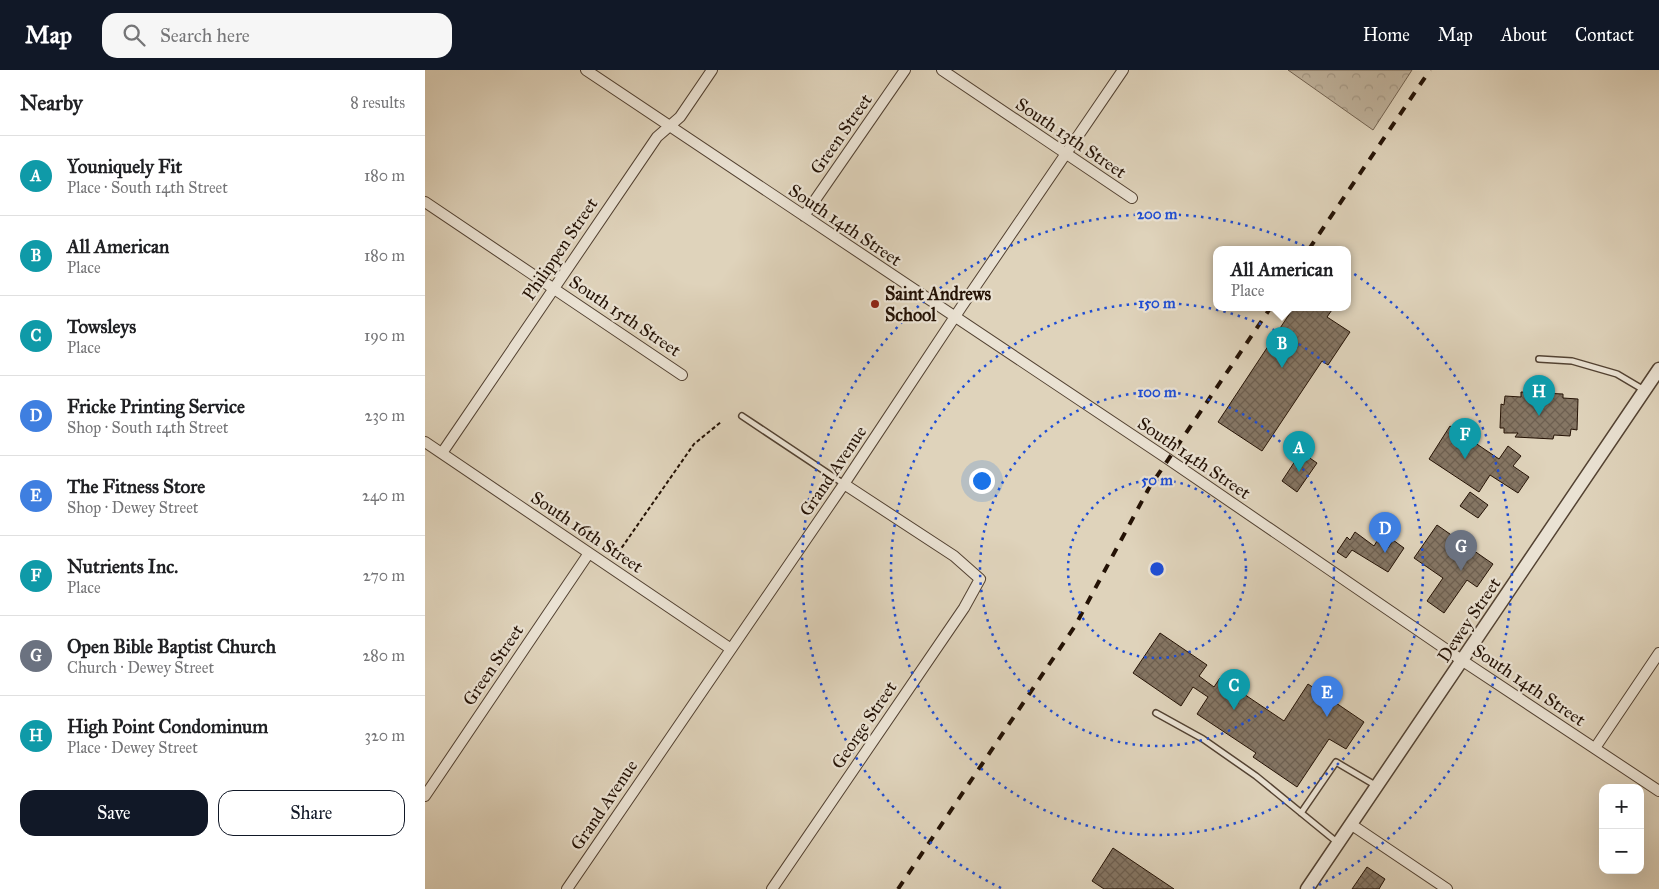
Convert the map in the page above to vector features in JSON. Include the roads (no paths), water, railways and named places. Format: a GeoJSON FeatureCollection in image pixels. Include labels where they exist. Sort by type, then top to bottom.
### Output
{"type":"FeatureCollection","features":[{"type":"Feature","properties":{"kind":"street","name":"South 14th Street"},"geometry":{"type":"LineString","coordinates":[[586,70],[1168,459],[1659,791]]}},
{"type":"Feature","properties":{"kind":"street","name":"Philippen Street"},"geometry":{"type":"LineString","coordinates":[[441,453],[657,137],[681,117],[713,70]]}},
{"type":"Feature","properties":{"kind":"street","name":"Green Street"},"geometry":{"type":"LineString","coordinates":[[804,216],[905,70]]}},
{"type":"Feature","properties":{"kind":"street","name":"South 13th Street"},"geometry":{"type":"LineString","coordinates":[[943,70],[1132,198]]}},
{"type":"Feature","properties":{"kind":"street","name":"Grand Avenue"},"geometry":{"type":"LineString","coordinates":[[567,889],[844,484],[1123,70]]}},
{"type":"Feature","properties":{"kind":"street","name":"South 15th Street"},"geometry":{"type":"LineString","coordinates":[[425,202],[682,375]]}},
{"type":"Feature","properties":{"kind":"street","name":"Dewey Street"},"geometry":{"type":"LineString","coordinates":[[1307,889],[1659,369]]}},
{"type":"Feature","properties":{"kind":"street","name":"South 16th Street"},"geometry":{"type":"LineString","coordinates":[[425,442],[731,649]]}},
{"type":"Feature","properties":{"kind":"street","name":"George Street"},"geometry":{"type":"LineString","coordinates":[[772,889],[964,608],[980,579],[954,556],[844,484]]}},
{"type":"Feature","properties":{"kind":"street","name":"Green Street"},"geometry":{"type":"LineString","coordinates":[[425,796],[589,553]]}},
{"type":"Feature","properties":{"kind":"street"},"geometry":{"type":"LineString","coordinates":[[1595,748],[1659,653]]}},
{"type":"Feature","properties":{"kind":"street"},"geometry":{"type":"LineString","coordinates":[[1352,825],[1447,889]]}},
{"type":"Feature","properties":{"kind":"lane"},"geometry":{"type":"LineString","coordinates":[[1539,359],[1572,361],[1617,374],[1645,390]]}},
{"type":"Feature","properties":{"kind":"lane"},"geometry":{"type":"LineString","coordinates":[[741,416],[844,484]]}},
{"type":"Feature","properties":{"kind":"lane"},"geometry":{"type":"LineString","coordinates":[[1156,714],[1203,739],[1256,776],[1339,844]]}},
{"type":"Feature","properties":{"kind":"lane"},"geometry":{"type":"LineString","coordinates":[[1301,813],[1336,762],[1378,786]]}},
{"type":"Feature","properties":{"kind":"railway"},"geometry":{"type":"LineString","coordinates":[[1311,246],[1430,70]]}},
{"type":"Feature","properties":{"kind":"railway"},"geometry":{"type":"LineString","coordinates":[[898,889],[1075,626],[1149,488],[1268,311]]}},
{"type":"Feature","properties":{"kind":"place","name":"Saint Andrews School"},"geometry":{"type":"Point","coordinates":[875,304]}},
{"type":"Feature","properties":{"kind":"place","name":"All American"},"geometry":{"type":"Point","coordinates":[1282,368]}},
{"type":"Feature","properties":{"kind":"place","name":"High Point Condominum"},"geometry":{"type":"Point","coordinates":[1539,416]}},
{"type":"Feature","properties":{"kind":"place","name":"Nutrients Inc."},"geometry":{"type":"Point","coordinates":[1465,459]}},
{"type":"Feature","properties":{"kind":"place","name":"Youniquely Fit"},"geometry":{"type":"Point","coordinates":[1299,472]}},
{"type":"Feature","properties":{"kind":"place","name":"Fricke Printing Service"},"geometry":{"type":"Point","coordinates":[1385,553]}},
{"type":"Feature","properties":{"kind":"place","name":"Open Bible Baptist Church"},"geometry":{"type":"Point","coordinates":[1461,571]}},
{"type":"Feature","properties":{"kind":"place","name":"Towsleys"},"geometry":{"type":"Point","coordinates":[1234,710]}},
{"type":"Feature","properties":{"kind":"place","name":"The Fitness Store"},"geometry":{"type":"Point","coordinates":[1327,717]}}]}
